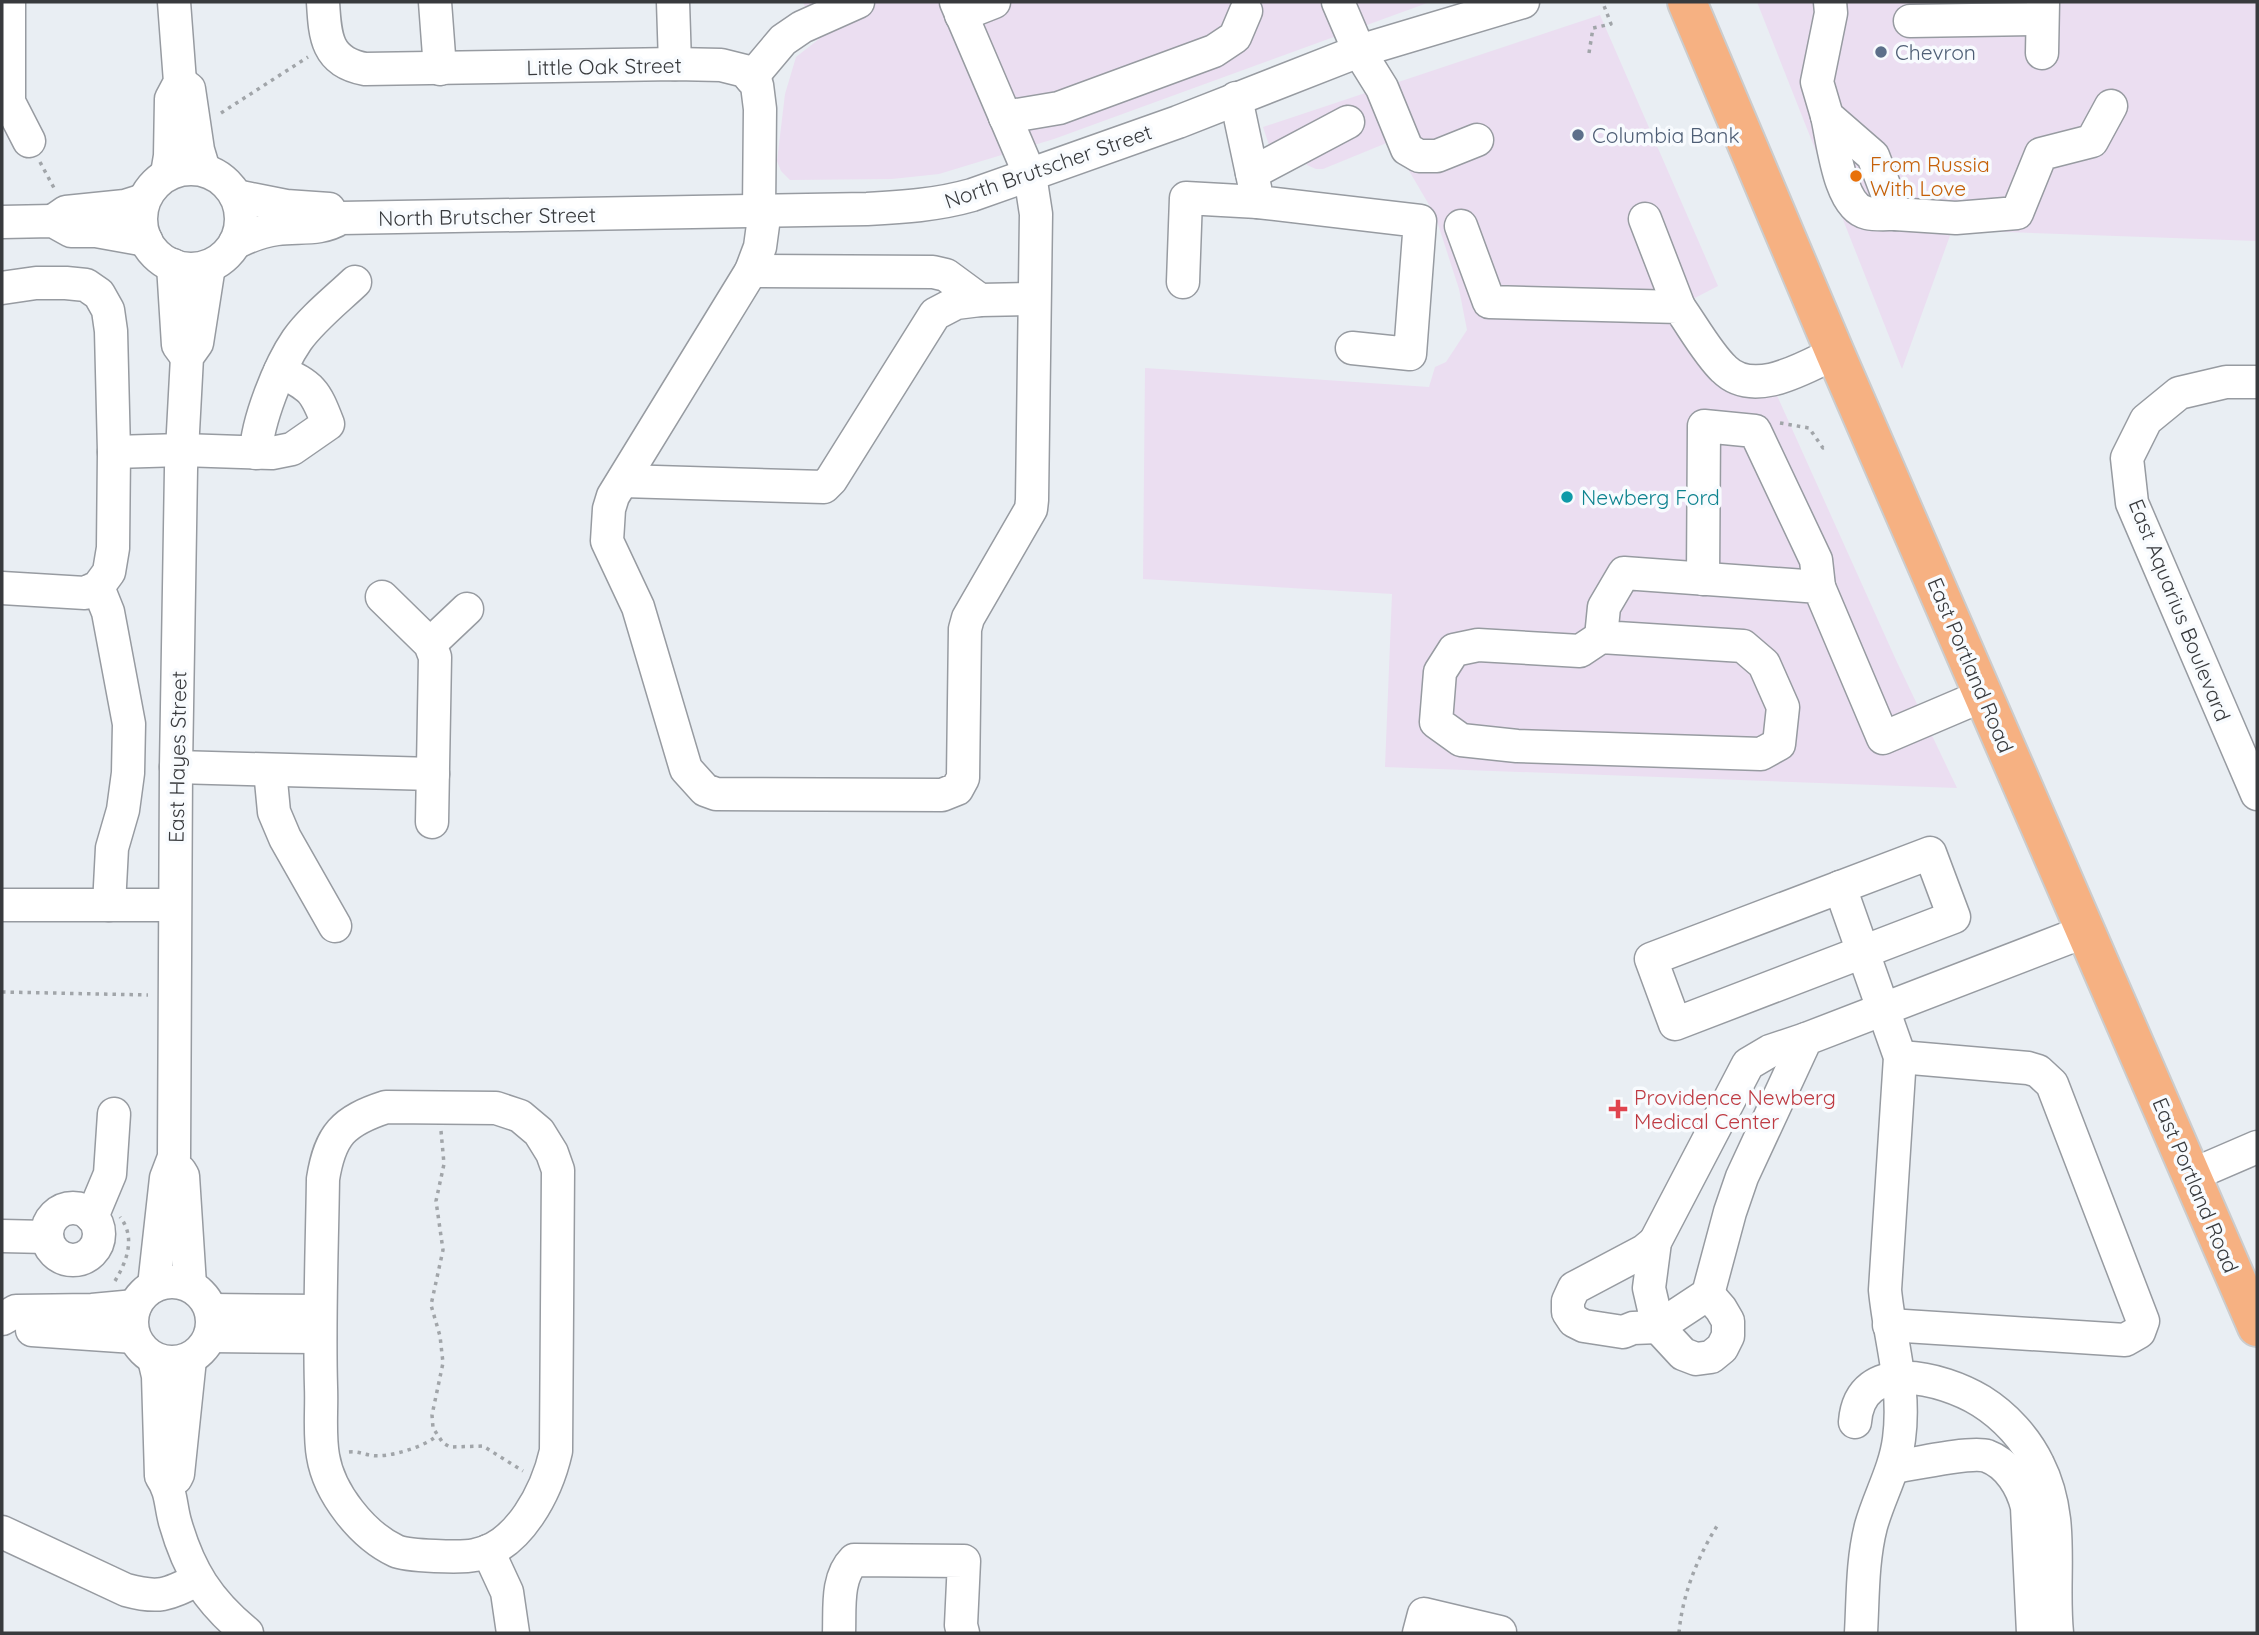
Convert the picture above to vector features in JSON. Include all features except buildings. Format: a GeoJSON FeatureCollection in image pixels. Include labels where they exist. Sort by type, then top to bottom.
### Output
{"type":"FeatureCollection","features":[{"type":"Feature","properties":{"kind":"highway","name":"East Portland Road"},"geometry":{"type":"LineString","coordinates":[[1687,2],[1835,353],[2257,1327]]}},
{"type":"Feature","properties":{"kind":"street"},"geometry":{"type":"LineString","coordinates":[[9,2],[9,102],[29,141]]}},
{"type":"Feature","properties":{"kind":"street"},"geometry":{"type":"LineString","coordinates":[[167,174],[170,156],[170,99],[180,82],[174,2]]}},
{"type":"Feature","properties":{"kind":"street"},"geometry":{"type":"LineString","coordinates":[[323,2],[328,44]]}},
{"type":"Feature","properties":{"kind":"street"},"geometry":{"type":"LineString","coordinates":[[435,2],[440,69]]}},
{"type":"Feature","properties":{"kind":"street"},"geometry":{"type":"LineString","coordinates":[[673,2],[675,64]]}},
{"type":"Feature","properties":{"kind":"street"},"geometry":{"type":"LineString","coordinates":[[858,2],[802,27],[783,40],[751,78],[757,85],[760,109],[760,247],[751,271],[613,496],[609,509],[607,541],[638,607],[686,769],[696,783],[716,794],[942,795],[957,789],[963,778],[965,629],[968,618],[1031,509],[1036,214],[1030,175],[959,8],[993,2]]}},
{"type":"Feature","properties":{"kind":"street"},"geometry":{"type":"LineString","coordinates":[[1338,2],[1359,51],[1382,88],[1407,149],[1419,156],[1437,156],[1477,140]]}},
{"type":"Feature","properties":{"kind":"street","name":"North Brutscher Street"},"geometry":{"type":"LineString","coordinates":[[235,243],[253,233],[328,226],[341,218],[912,207],[945,202],[1030,175],[1359,51],[1523,2]]}},
{"type":"Feature","properties":{"kind":"street"},"geometry":{"type":"LineString","coordinates":[[1830,2],[1831,13],[1817,82],[1827,116],[1873,156],[1895,214],[1955,218],[2017,212],[2041,154],[2092,141],[2111,106]]}},
{"type":"Feature","properties":{"kind":"street"},"geometry":{"type":"LineString","coordinates":[[1910,21],[2043,10],[2042,53]]}},
{"type":"Feature","properties":{"kind":"street"},"geometry":{"type":"LineString","coordinates":[[1005,117],[1059,108],[1214,51],[1235,37],[1246,11]]}},
{"type":"Feature","properties":{"kind":"street","name":"Little Oak Street"},"geometry":{"type":"LineString","coordinates":[[328,44],[338,58],[352,66],[365,69],[721,65],[745,71],[751,78]]}},
{"type":"Feature","properties":{"kind":"street"},"geometry":{"type":"LineString","coordinates":[[180,82],[189,89],[198,150],[204,170]]}},
{"type":"Feature","properties":{"kind":"street"},"geometry":{"type":"LineString","coordinates":[[1236,98],[1255,187]]}},
{"type":"Feature","properties":{"kind":"street"},"geometry":{"type":"LineString","coordinates":[[1255,187],[1348,122]]}},
{"type":"Feature","properties":{"kind":"street"},"geometry":{"type":"LineString","coordinates":[[186,169],[204,170],[218,177],[236,197],[240,228],[235,243],[228,252],[209,266],[188,269],[173,265],[156,254],[146,240],[141,220],[144,200],[150,190],[167,174],[186,169]]}},
{"type":"Feature","properties":{"kind":"street"},"geometry":{"type":"LineString","coordinates":[[1183,282],[1186,198],[1255,187],[1420,221],[1410,354],[1352,348]]}},
{"type":"Feature","properties":{"kind":"street","name":"North Brutscher Street"},"geometry":{"type":"LineString","coordinates":[[236,197],[286,206],[327,208],[341,218]]}},
{"type":"Feature","properties":{"kind":"street"},"geometry":{"type":"LineString","coordinates":[[53,221],[66,212],[125,206],[144,200]]}},
{"type":"Feature","properties":{"kind":"street"},"geometry":{"type":"LineString","coordinates":[[1645,219],[1679,307],[1725,371],[1745,380],[1775,379],[1835,353]]}},
{"type":"Feature","properties":{"kind":"street"},"geometry":{"type":"LineString","coordinates":[[2,222],[53,221],[71,231],[96,231],[146,240]]}},
{"type":"Feature","properties":{"kind":"street"},"geometry":{"type":"LineString","coordinates":[[1461,226],[1489,302],[1679,307]]}},
{"type":"Feature","properties":{"kind":"street","name":"East Hayes Street"},"geometry":{"type":"LineString","coordinates":[[173,265],[178,345],[187,357]]}},
{"type":"Feature","properties":{"kind":"street","name":"East Hayes Street"},"geometry":{"type":"LineString","coordinates":[[133,1294],[174,1157],[174,905],[183,450],[187,357],[197,343],[209,266]]}},
{"type":"Feature","properties":{"kind":"street"},"geometry":{"type":"LineString","coordinates":[[751,271],[933,272],[946,275],[980,300]]}},
{"type":"Feature","properties":{"kind":"street"},"geometry":{"type":"LineString","coordinates":[[256,453],[257,438],[280,372],[298,338],[355,282]]}},
{"type":"Feature","properties":{"kind":"street"},"geometry":{"type":"LineString","coordinates":[[2,288],[36,283],[66,283],[86,285],[99,295],[108,310],[111,331],[114,452],[113,548],[109,572],[99,587],[85,593],[2,587]]}},
{"type":"Feature","properties":{"kind":"street"},"geometry":{"type":"LineString","coordinates":[[623,481],[824,487],[831,480],[935,314],[956,303],[1034,299]]}},
{"type":"Feature","properties":{"kind":"street"},"geometry":{"type":"LineString","coordinates":[[114,452],[183,450],[272,453],[292,449],[328,424],[318,397],[302,382],[280,372]]}},
{"type":"Feature","properties":{"kind":"street","name":"East Aquarius Boulevard"},"geometry":{"type":"LineString","coordinates":[[2257,383],[2226,382],[2179,393],[2146,420],[2127,458],[2132,503],[2248,746],[2257,794]]}},
{"type":"Feature","properties":{"kind":"street"},"geometry":{"type":"LineString","coordinates":[[1703,579],[1703,426],[1755,430],[1816,559],[1819,587],[1883,738],[1984,695]]}},
{"type":"Feature","properties":{"kind":"street"},"geometry":{"type":"LineString","coordinates":[[1601,637],[1604,607],[1624,573],[1819,587]]}},
{"type":"Feature","properties":{"kind":"street"},"geometry":{"type":"LineString","coordinates":[[99,587],[108,612],[129,724],[128,773],[123,810],[112,848],[108,905]]}},
{"type":"Feature","properties":{"kind":"street"},"geometry":{"type":"LineString","coordinates":[[382,597],[430,644],[435,657],[432,821]]}},
{"type":"Feature","properties":{"kind":"street"},"geometry":{"type":"LineString","coordinates":[[430,644],[467,609]]}},
{"type":"Feature","properties":{"kind":"street"},"geometry":{"type":"LineString","coordinates":[[1601,637],[1743,646],[1764,664],[1783,707],[1779,744],[1761,754],[1517,746],[1461,740],[1436,722],[1440,672],[1454,650],[1478,645],[1580,650],[1601,637]]}},
{"type":"Feature","properties":{"kind":"street"},"geometry":{"type":"LineString","coordinates":[[176,767],[433,774]]}},
{"type":"Feature","properties":{"kind":"street"},"geometry":{"type":"LineString","coordinates":[[270,770],[274,812],[279,825],[335,926]]}},
{"type":"Feature","properties":{"kind":"street"},"geometry":{"type":"LineString","coordinates":[[1930,853],[1954,917],[1864,951],[1675,1024],[1651,959],[1930,853]]}},
{"type":"Feature","properties":{"kind":"street"},"geometry":{"type":"LineString","coordinates":[[1840,887],[1900,1057],[1885,1290],[1900,1377],[1901,1415],[1894,1467],[1872,1524],[1867,1548],[1860,1633]]}},
{"type":"Feature","properties":{"kind":"street"},"geometry":{"type":"LineString","coordinates":[[2,905],[174,905]]}},
{"type":"Feature","properties":{"kind":"street"},"geometry":{"type":"LineString","coordinates":[[1708,1294],[1728,1321],[1728,1336],[1722,1348],[1711,1357],[1696,1359],[1683,1354],[1658,1327],[1649,1288],[1655,1242],[1748,1064],[1770,1051],[1885,1010],[2086,930]]}},
{"type":"Feature","properties":{"kind":"street"},"geometry":{"type":"LineString","coordinates":[[1655,1242],[1644,1251],[1574,1288],[1568,1301],[1569,1312],[1574,1321],[1584,1326],[1623,1332],[1633,1328],[1658,1327],[1708,1294],[1742,1177],[1806,1039]]}},
{"type":"Feature","properties":{"kind":"street"},"geometry":{"type":"LineString","coordinates":[[1889,1325],[2125,1339],[2139,1332],[2143,1321],[2052,1084],[2046,1076],[2028,1068],[1900,1057]]}},
{"type":"Feature","properties":{"kind":"street"},"geometry":{"type":"LineString","coordinates":[[386,1107],[496,1108],[520,1116],[539,1132],[552,1153],[558,1170],[556,1451],[551,1472],[539,1500],[510,1537],[488,1551],[474,1556],[413,1554],[396,1551],[369,1533],[352,1514],[333,1486],[323,1457],[320,1324],[323,1179],[327,1154],[336,1136],[350,1122],[386,1107]]}},
{"type":"Feature","properties":{"kind":"street"},"geometry":{"type":"LineString","coordinates":[[2,1236],[47,1237],[51,1221],[62,1210],[97,1205],[110,1174],[114,1114]]}},
{"type":"Feature","properties":{"kind":"street"},"geometry":{"type":"LineString","coordinates":[[2192,1175],[2257,1147]]}},
{"type":"Feature","properties":{"kind":"street","name":"East Hayes Street"},"geometry":{"type":"LineString","coordinates":[[174,1157],[183,1176],[190,1286]]}},
{"type":"Feature","properties":{"kind":"street"},"geometry":{"type":"LineString","coordinates":[[169,1488],[178,1474],[204,1335],[200,1293],[190,1286],[174,1281],[92,1310],[16,1311],[2,1320],[17,1329],[144,1348],[164,1362],[179,1363],[204,1335],[320,1324]]}},
{"type":"Feature","properties":{"kind":"street"},"geometry":{"type":"LineString","coordinates":[[133,1294],[131,1322],[158,1376],[161,1476],[169,1488],[173,1518],[184,1553],[197,1580],[224,1614],[247,1633]]}},
{"type":"Feature","properties":{"kind":"street"},"geometry":{"type":"LineString","coordinates":[[1855,1422],[1861,1398],[1872,1387],[1885,1380],[1900,1377],[1932,1381],[1980,1401],[2000,1415],[2022,1438],[2049,1488],[2055,1515],[2033,1633]]}},
{"type":"Feature","properties":{"kind":"street"},"geometry":{"type":"LineString","coordinates":[[1894,1467],[1986,1455],[2006,1469],[2024,1493],[2043,1587],[2057,1633]]}},
{"type":"Feature","properties":{"kind":"street"},"geometry":{"type":"LineString","coordinates":[[2,1532],[126,1590],[148,1596],[170,1593],[197,1580]]}},
{"type":"Feature","properties":{"kind":"street"},"geometry":{"type":"LineString","coordinates":[[488,1551],[508,1592],[513,1633]]}},
{"type":"Feature","properties":{"kind":"street"},"geometry":{"type":"LineString","coordinates":[[839,1633],[840,1593],[846,1568],[854,1560],[868,1560],[964,1561],[961,1625],[963,1633]]}},
{"type":"Feature","properties":{"kind":"street"},"geometry":{"type":"LineString","coordinates":[[1419,1633],[1424,1614],[1500,1632]]}},
{"type":"Feature","properties":{"kind":"path"},"geometry":{"type":"LineString","coordinates":[[1589,53],[1593,28],[1611,24],[1603,3]]}},
{"type":"Feature","properties":{"kind":"path"},"geometry":{"type":"LineString","coordinates":[[221,113],[328,44]]}},
{"type":"Feature","properties":{"kind":"path"},"geometry":{"type":"LineString","coordinates":[[1755,430],[1783,422],[1809,428],[1823,448],[1827,446]]}},
{"type":"Feature","properties":{"kind":"path"},"geometry":{"type":"LineString","coordinates":[[2,992],[154,995]]}},
{"type":"Feature","properties":{"kind":"path"},"geometry":{"type":"LineString","coordinates":[[323,1457],[355,1452],[378,1455],[419,1447],[434,1438],[432,1415],[443,1363],[440,1336],[431,1305],[443,1250],[436,1201],[444,1164],[441,1108]]}},
{"type":"Feature","properties":{"kind":"path"},"geometry":{"type":"LineString","coordinates":[[97,1205],[116,1210],[129,1232],[125,1259],[133,1294]]}},
{"type":"Feature","properties":{"kind":"path"},"geometry":{"type":"LineString","coordinates":[[435,1432],[443,1443],[450,1447],[483,1446],[524,1472],[536,1469],[551,1472]]}},
{"type":"Feature","properties":{"kind":"path"},"geometry":{"type":"LineString","coordinates":[[1679,1633],[1692,1579],[1717,1526]]}},
{"type":"Feature","properties":{"kind":"shaded area"},"geometry":{"type":"Polygon","coordinates":[[[803,2],[1430,2],[1054,139],[939,174],[892,179],[790,180],[781,171],[777,161],[785,94],[796,57],[819,39],[803,2]]]}},
{"type":"Feature","properties":{"kind":"shaded area"},"geometry":{"type":"Polygon","coordinates":[[[1757,2],[2257,2],[2257,241],[1952,230],[1902,369],[1757,2]]]}},
{"type":"Feature","properties":{"kind":"shaded area"},"geometry":{"type":"Polygon","coordinates":[[[1600,15],[1718,286],[1664,314],[1775,391],[1896,660],[1957,788],[1385,767],[1392,594],[1143,579],[1145,368],[1429,387],[1435,367],[1446,362],[1467,330],[1459,289],[1435,215],[1408,169],[1397,159],[1389,142],[1323,169],[1307,165],[1303,158],[1277,169],[1263,127],[1600,15]]]}},
{"type":"Feature","properties":{"kind":"place","name":"Chevron"},"geometry":{"type":"Point","coordinates":[1881,52]}},
{"type":"Feature","properties":{"kind":"place","name":"Columbia Bank"},"geometry":{"type":"Point","coordinates":[1578,135]}},
{"type":"Feature","properties":{"kind":"place","name":"From Russia With Love"},"geometry":{"type":"Point","coordinates":[1856,176]}},
{"type":"Feature","properties":{"kind":"place","name":"Newberg Ford"},"geometry":{"type":"Point","coordinates":[1567,497]}},
{"type":"Feature","properties":{"kind":"place","name":"Providence Newberg Medical Center"},"geometry":{"type":"Point","coordinates":[1618,1109]}}]}
